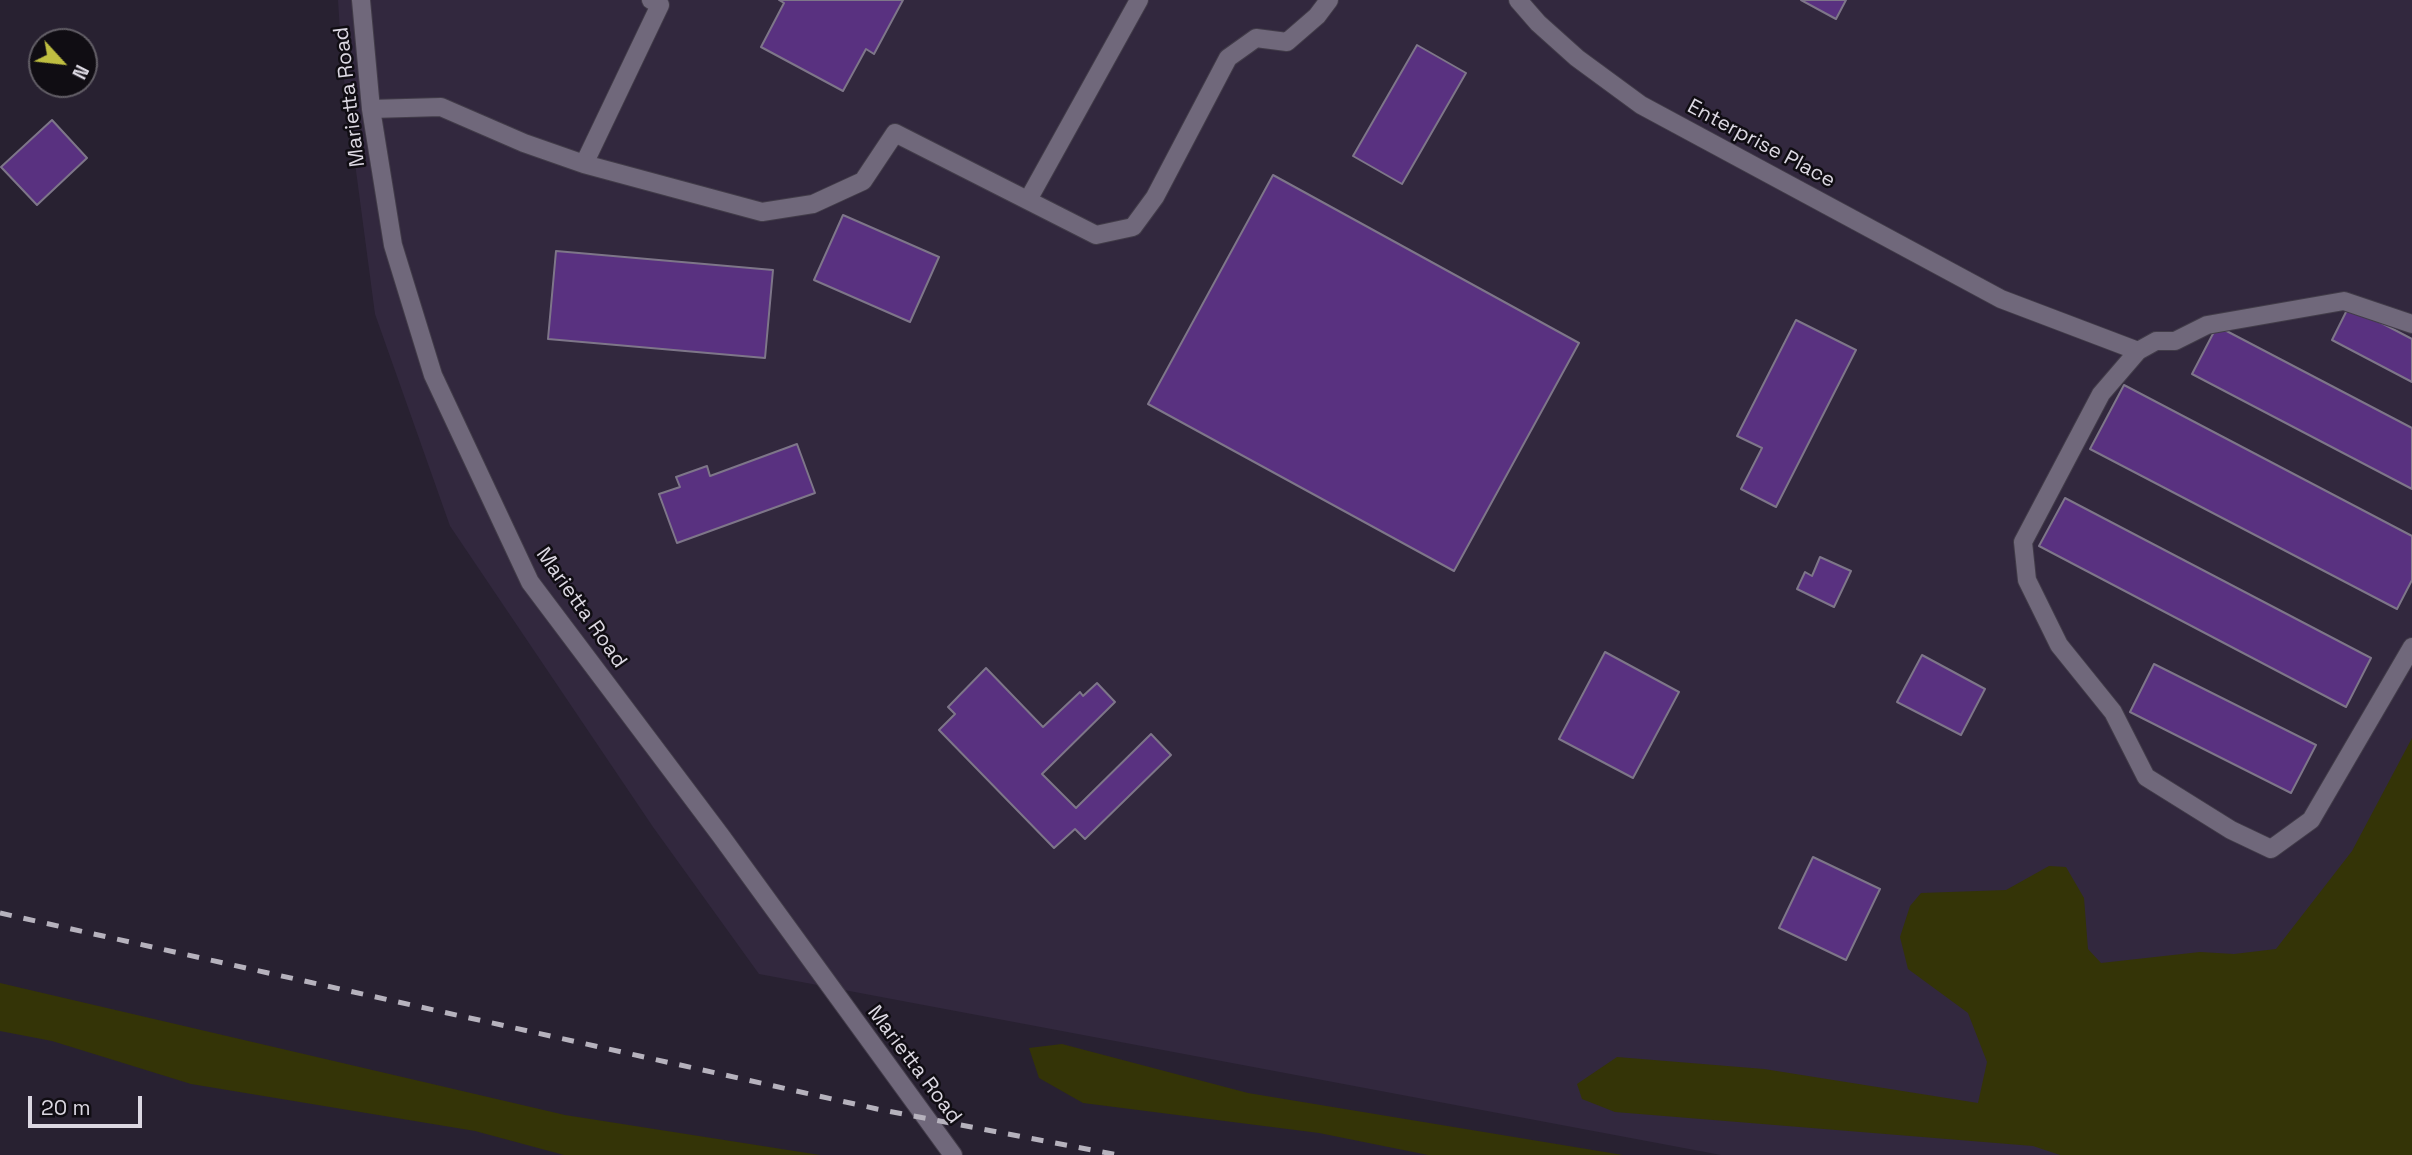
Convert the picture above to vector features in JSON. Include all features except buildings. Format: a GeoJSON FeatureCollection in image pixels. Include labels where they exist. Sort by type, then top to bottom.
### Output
{"type":"FeatureCollection","features":[{"type":"Feature","properties":{"kind":"street","name":"Marietta Road"},"geometry":{"type":"LineString","coordinates":[[361,0],[371,109],[393,245],[433,375],[530,582],[721,836],[953,1155]]}},
{"type":"Feature","properties":{"kind":"street"},"geometry":{"type":"LineString","coordinates":[[584,164],[660,5],[651,0]]}},
{"type":"Feature","properties":{"kind":"street"},"geometry":{"type":"LineString","coordinates":[[1028,200],[1139,0]]}},
{"type":"Feature","properties":{"kind":"street"},"geometry":{"type":"LineString","coordinates":[[371,109],[441,107],[524,143],[584,164],[762,212],[813,204],[863,181],[895,133],[1096,235],[1133,227],[1155,197],[1227,58],[1256,38],[1287,41],[1317,16],[1329,0]]}},
{"type":"Feature","properties":{"kind":"street","name":"Enterprise Place"},"geometry":{"type":"LineString","coordinates":[[1518,0],[1538,23],[1577,58],[1641,105],[2001,299],[2138,351]]}},
{"type":"Feature","properties":{"kind":"street"},"geometry":{"type":"LineString","coordinates":[[2412,324],[2344,301],[2207,325],[2175,341],[2156,341],[2138,351],[2101,394],[2023,542],[2027,579],[2059,645],[2113,712],[2146,777],[2231,830],[2272,849],[2311,820],[2412,647]]}},
{"type":"Feature","properties":{"kind":"shaded area"},"geometry":{"type":"Polygon","coordinates":[[[338,0],[2412,0],[2412,780],[2192,1155],[1721,1155],[759,974],[653,827],[450,526],[375,314],[342,65],[338,0]]]}},
{"type":"Feature","properties":{"kind":"shaded area"},"geometry":{"type":"Polygon","coordinates":[[[2412,738],[2412,1155],[2060,1155],[2033,1146],[1615,1112],[1582,1099],[1577,1084],[1617,1057],[1764,1069],[1978,1103],[1987,1062],[1968,1013],[1908,969],[1900,937],[1910,906],[1921,893],[2006,890],[2049,866],[2066,867],[2084,898],[2088,949],[2101,963],[2200,952],[2234,954],[2276,949],[2352,851],[2412,738]]]}},
{"type":"Feature","properties":{"kind":"shaded area"},"geometry":{"type":"Polygon","coordinates":[[[0,983],[565,1115],[820,1155],[564,1155],[475,1131],[191,1084],[52,1041],[0,1031],[0,983]]]}},
{"type":"Feature","properties":{"kind":"shaded area"},"geometry":{"type":"Polygon","coordinates":[[[1062,1044],[1248,1093],[1623,1155],[1428,1155],[1319,1133],[1083,1103],[1039,1078],[1029,1048],[1062,1044]]]}},
{"type":"Feature","properties":{"kind":"railway"},"geometry":{"type":"LineString","coordinates":[[0,913],[877,1109],[1118,1155]]}}]}
